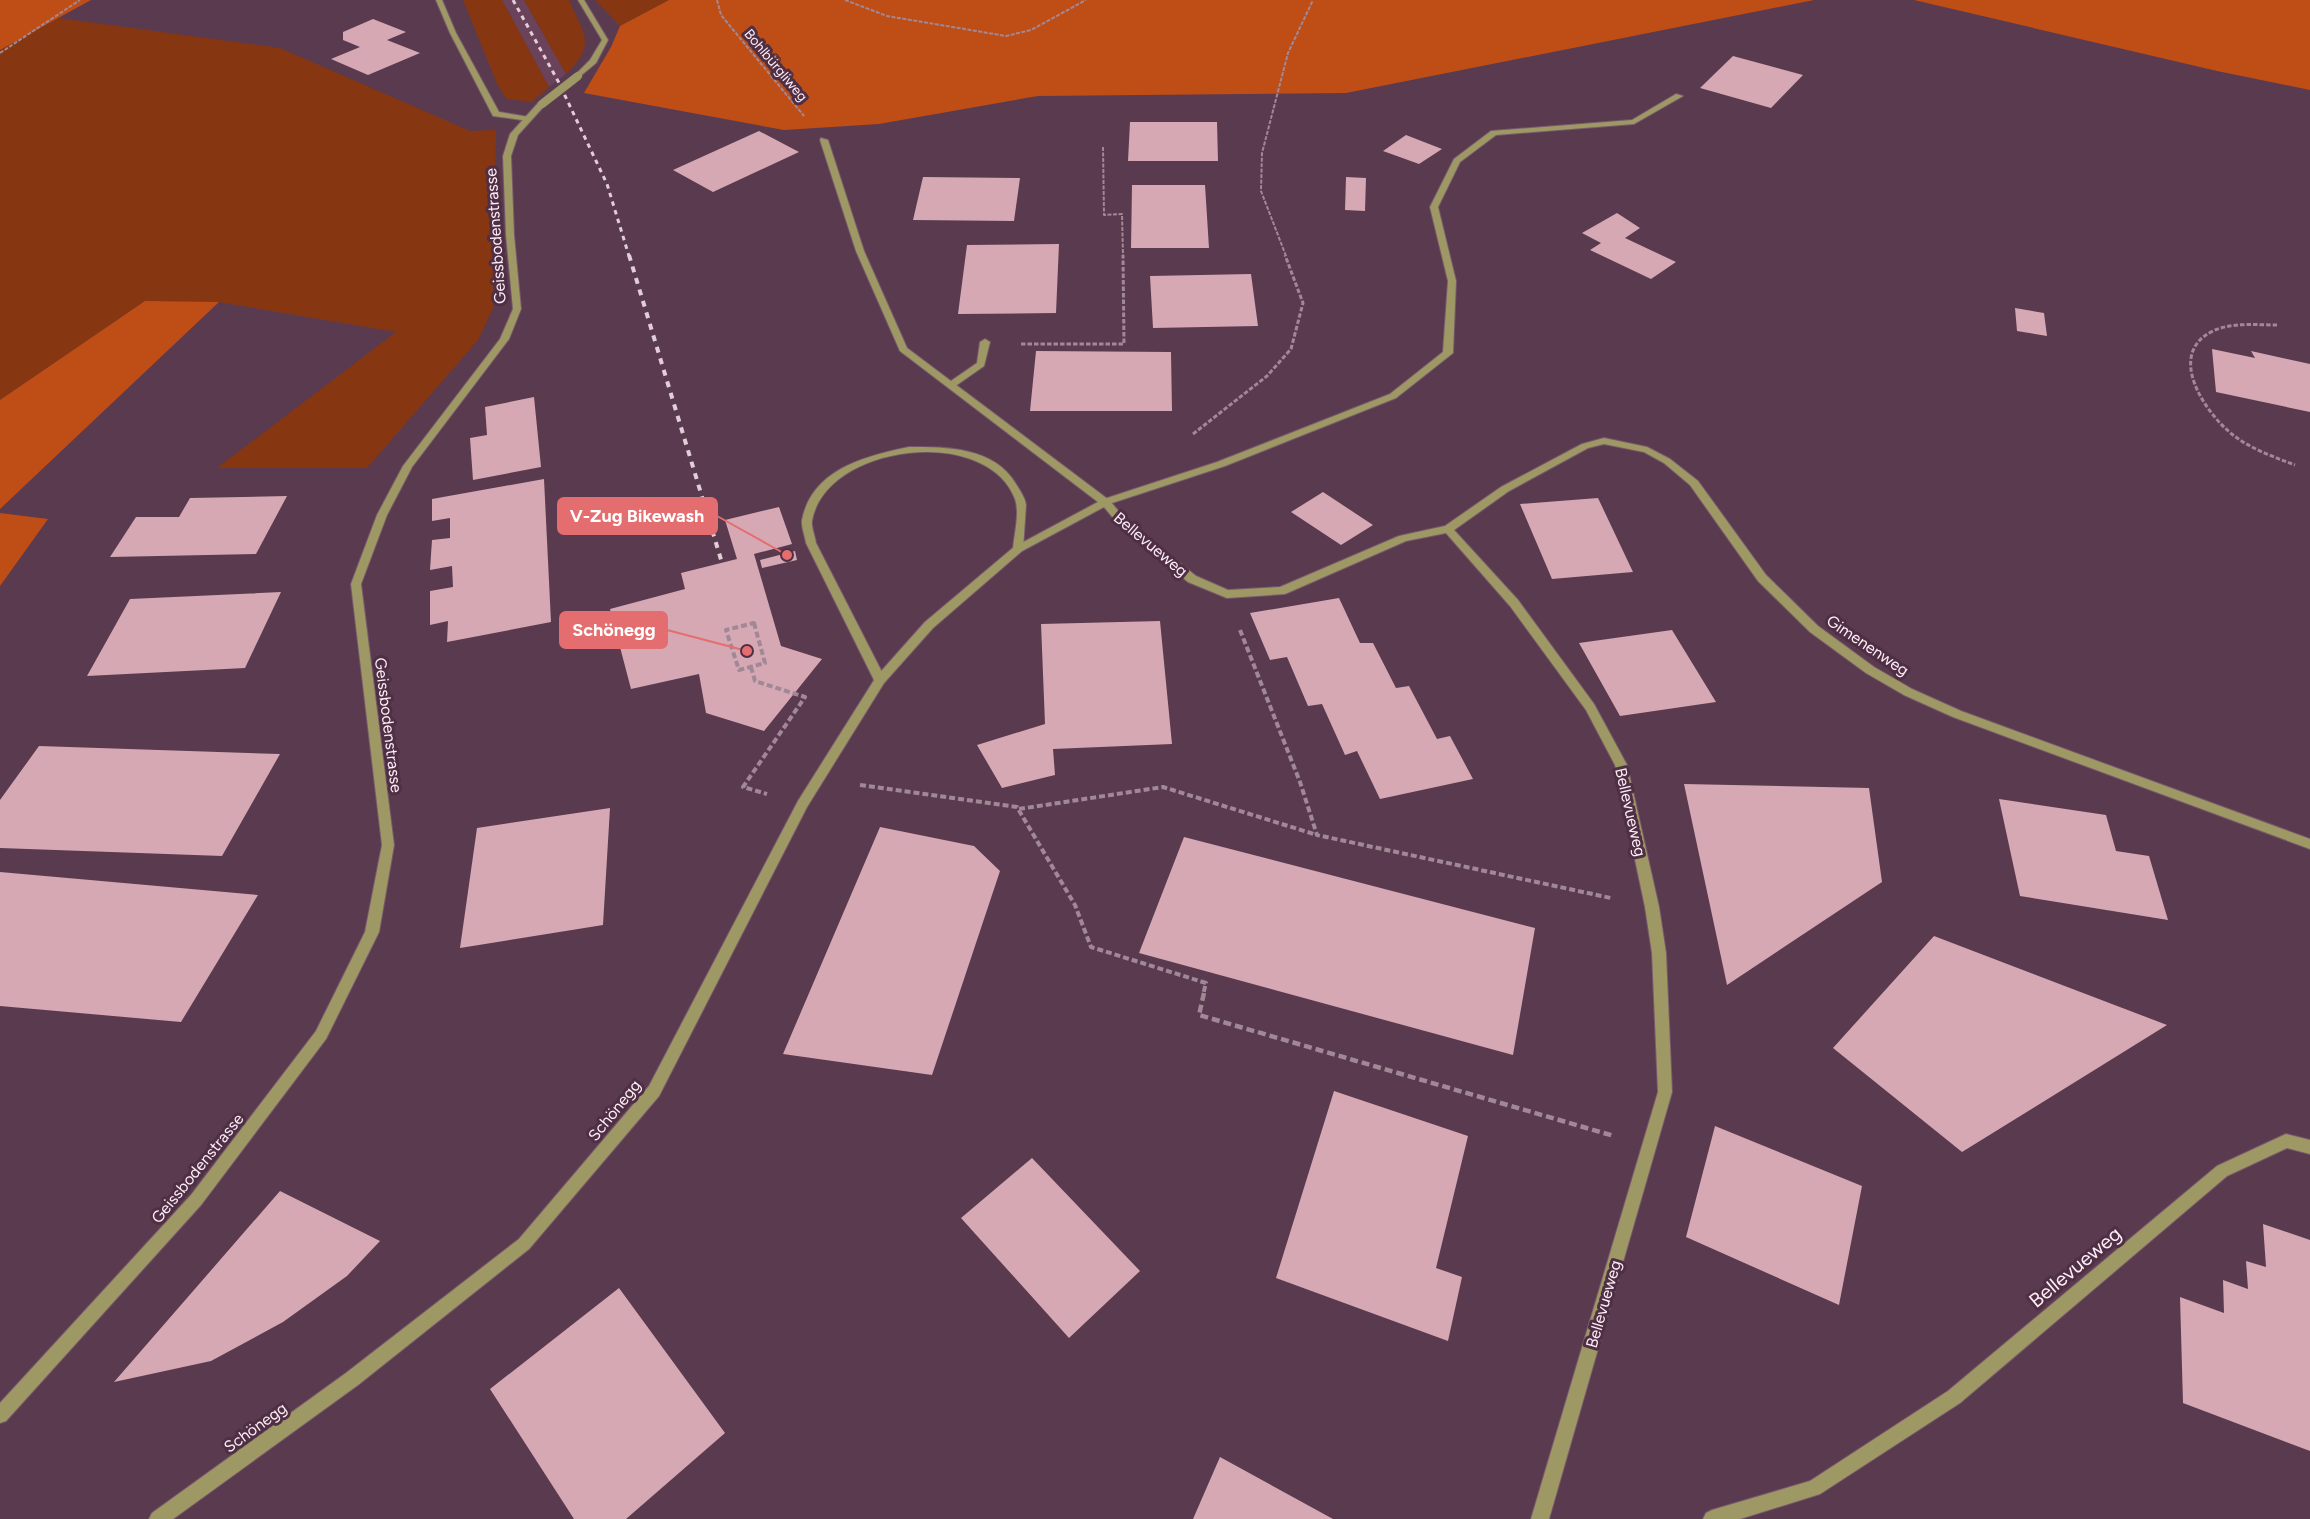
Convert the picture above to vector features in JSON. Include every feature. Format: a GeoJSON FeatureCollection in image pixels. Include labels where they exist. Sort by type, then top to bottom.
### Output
{"type":"FeatureCollection","features":[{"type":"Feature","properties":{"kind":"street"},"geometry":{"type":"LineString","coordinates":[[440,0],[453,33],[496,114],[526,119]]}},
{"type":"Feature","properties":{"kind":"street","name":"Geissbodenstrasse"},"geometry":{"type":"LineString","coordinates":[[0,1415],[196,1200],[321,1035],[372,932],[388,845],[356,584],[382,515],[408,466],[504,339],[517,309],[510,235],[507,156],[514,134],[526,119],[593,61],[605,40],[581,0]]}},
{"type":"Feature","properties":{"kind":"street","name":"Schönegg"},"geometry":{"type":"LineString","coordinates":[[158,1519],[352,1379],[524,1244],[654,1091],[802,804],[880,680],[929,625],[1018,549],[1105,502],[1221,464],[1393,396],[1448,353],[1452,281],[1434,207],[1457,161],[1494,133],[1634,122],[1680,96]]}},
{"type":"Feature","properties":{"kind":"street","name":"Bellevueweg"},"geometry":{"type":"LineString","coordinates":[[824,140],[860,251],[903,349],[1105,502],[1123,523],[1192,579],[1227,594],[1281,591],[1403,538],[1448,529],[1514,603],[1590,707],[1621,765],[1652,907],[1659,953],[1665,1092],[1540,1519]]}},
{"type":"Feature","properties":{"kind":"street"},"geometry":{"type":"LineString","coordinates":[[951,385],[981,364],[985,343]]}},
{"type":"Feature","properties":{"kind":"street","name":"Gimenenweg"},"geometry":{"type":"LineString","coordinates":[[1448,529],[1505,489],[1585,446],[1604,441],[1647,450],[1667,461],[1694,483],[1762,578],[1814,629],[1870,670],[1908,692],[1957,714],[2310,844]]}},
{"type":"Feature","properties":{"kind":"street"},"geometry":{"type":"LineString","coordinates":[[880,680],[811,543],[807,521],[815,498],[834,477],[860,461],[893,451],[927,447],[960,452],[988,462],[1009,478],[1020,499],[1018,549]]}},
{"type":"Feature","properties":{"kind":"street","name":"Bellevueweg"},"geometry":{"type":"LineString","coordinates":[[1712,1519],[1814,1488],[1954,1397],[2222,1171],[2286,1141],[2310,1147]]}},
{"type":"Feature","properties":{"kind":"path"},"geometry":{"type":"LineString","coordinates":[[0,53],[80,0]]}},
{"type":"Feature","properties":{"kind":"path","name":"Bohlbürgliweg"},"geometry":{"type":"LineString","coordinates":[[717,0],[721,15],[824,140]]}},
{"type":"Feature","properties":{"kind":"path"},"geometry":{"type":"LineString","coordinates":[[845,0],[887,16],[1006,36],[1031,30],[1086,0]]}},
{"type":"Feature","properties":{"kind":"path"},"geometry":{"type":"LineString","coordinates":[[1188,438],[1267,376],[1291,350],[1303,303],[1261,191],[1262,153],[1288,53],[1313,0]]}},
{"type":"Feature","properties":{"kind":"path"},"geometry":{"type":"LineString","coordinates":[[985,343],[1124,344],[1122,214],[1104,214],[1103,147]]}},
{"type":"Feature","properties":{"kind":"path"},"geometry":{"type":"LineString","coordinates":[[2277,325],[2231,326],[2213,331],[2199,340],[2191,351],[2190,363],[2199,394],[2220,424],[2234,436],[2263,453],[2295,465]]}},
{"type":"Feature","properties":{"kind":"path"},"geometry":{"type":"LineString","coordinates":[[1227,594],[1300,782],[1317,836]]}},
{"type":"Feature","properties":{"kind":"path"},"geometry":{"type":"LineString","coordinates":[[754,623],[765,663],[751,667],[739,670],[726,630],[754,623]]}},
{"type":"Feature","properties":{"kind":"path"},"geometry":{"type":"LineString","coordinates":[[751,667],[755,681],[805,697],[743,787],[802,804]]}},
{"type":"Feature","properties":{"kind":"path"},"geometry":{"type":"LineString","coordinates":[[860,785],[1019,809],[1163,787],[1317,836],[1652,907]]}},
{"type":"Feature","properties":{"kind":"path"},"geometry":{"type":"LineString","coordinates":[[1019,809],[1075,905],[1091,947],[1206,983],[1199,1015],[1649,1147]]}},
{"type":"Feature","properties":{"kind":"shaded area"},"geometry":{"type":"Polygon","coordinates":[[[0,0],[91,0],[0,50],[0,0]]]}},
{"type":"Feature","properties":{"kind":"shaded area"},"geometry":{"type":"Polygon","coordinates":[[[463,0],[502,0],[549,87],[532,102],[507,99],[498,86],[463,0]]]}},
{"type":"Feature","properties":{"kind":"shaded area"},"geometry":{"type":"Polygon","coordinates":[[[502,0],[524,0],[566,74],[549,87],[502,0]]]}},
{"type":"Feature","properties":{"kind":"shaded area"},"geometry":{"type":"Polygon","coordinates":[[[524,0],[569,0],[583,31],[585,47],[576,64],[566,74],[524,0]]]}},
{"type":"Feature","properties":{"kind":"shaded area"},"geometry":{"type":"Polygon","coordinates":[[[595,0],[669,0],[620,26],[595,0]]]}},
{"type":"Feature","properties":{"kind":"shaded area"},"geometry":{"type":"Polygon","coordinates":[[[669,0],[1814,0],[1346,93],[1038,96],[879,124],[784,130],[584,93],[611,47],[620,26],[669,0]]]}},
{"type":"Feature","properties":{"kind":"shaded area"},"geometry":{"type":"Polygon","coordinates":[[[1914,0],[2310,0],[2310,90],[2217,71],[1914,0]]]}},
{"type":"Feature","properties":{"kind":"shaded area"},"geometry":{"type":"Polygon","coordinates":[[[58,18],[280,48],[470,131],[496,130],[493,308],[478,340],[367,468],[217,468],[396,332],[219,302],[145,301],[0,400],[0,50],[58,18]]]}},
{"type":"Feature","properties":{"kind":"shaded area"},"geometry":{"type":"Polygon","coordinates":[[[145,301],[219,302],[0,509],[0,400],[145,301]]]}},
{"type":"Feature","properties":{"kind":"shaded area"},"geometry":{"type":"Polygon","coordinates":[[[0,513],[48,519],[0,586],[0,513]]]}},
{"type":"Feature","properties":{"kind":"building"},"geometry":{"type":"Polygon","coordinates":[[[373,19],[406,32],[387,40],[420,53],[368,75],[331,59],[360,47],[343,40],[343,32],[373,19]]]}},
{"type":"Feature","properties":{"kind":"building"},"geometry":{"type":"Polygon","coordinates":[[[1733,56],[1803,75],[1771,108],[1700,88],[1733,56]]]}},
{"type":"Feature","properties":{"kind":"building"},"geometry":{"type":"Polygon","coordinates":[[[1130,122],[1217,122],[1218,161],[1128,161],[1130,122]]]}},
{"type":"Feature","properties":{"kind":"building"},"geometry":{"type":"Polygon","coordinates":[[[759,131],[799,152],[713,192],[673,170],[759,131]]]}},
{"type":"Feature","properties":{"kind":"building"},"geometry":{"type":"Polygon","coordinates":[[[1406,135],[1442,149],[1419,164],[1383,151],[1406,135]]]}},
{"type":"Feature","properties":{"kind":"building"},"geometry":{"type":"Polygon","coordinates":[[[923,177],[1020,178],[1014,221],[913,220],[923,177]]]}},
{"type":"Feature","properties":{"kind":"building"},"geometry":{"type":"Polygon","coordinates":[[[1346,177],[1366,178],[1365,211],[1345,210],[1346,177]]]}},
{"type":"Feature","properties":{"kind":"building"},"geometry":{"type":"Polygon","coordinates":[[[1132,185],[1205,185],[1209,248],[1131,248],[1132,185]]]}},
{"type":"Feature","properties":{"kind":"building"},"geometry":{"type":"Polygon","coordinates":[[[1617,213],[1640,228],[1625,238],[1676,262],[1651,279],[1590,250],[1601,243],[1582,233],[1617,213]]]}},
{"type":"Feature","properties":{"kind":"building"},"geometry":{"type":"Polygon","coordinates":[[[1059,244],[1056,313],[958,314],[967,245],[1059,244]]]}},
{"type":"Feature","properties":{"kind":"building"},"geometry":{"type":"Polygon","coordinates":[[[1251,274],[1258,326],[1153,328],[1150,276],[1251,274]]]}},
{"type":"Feature","properties":{"kind":"building"},"geometry":{"type":"Polygon","coordinates":[[[2015,308],[2044,313],[2047,336],[2017,331],[2015,308]]]}},
{"type":"Feature","properties":{"kind":"building"},"geometry":{"type":"Polygon","coordinates":[[[2212,349],[2255,358],[2251,351],[2310,364],[2310,412],[2216,392],[2212,349]]]}},
{"type":"Feature","properties":{"kind":"building"},"geometry":{"type":"Polygon","coordinates":[[[1036,351],[1171,352],[1172,411],[1030,411],[1036,351]]]}},
{"type":"Feature","properties":{"kind":"building"},"geometry":{"type":"Polygon","coordinates":[[[534,397],[541,467],[473,480],[470,438],[487,435],[485,407],[534,397]]]}},
{"type":"Feature","properties":{"kind":"building"},"geometry":{"type":"Polygon","coordinates":[[[544,479],[551,622],[447,642],[448,621],[430,625],[430,591],[453,587],[452,566],[430,570],[432,540],[450,538],[450,518],[432,521],[432,499],[544,479]]]}},
{"type":"Feature","properties":{"kind":"building"},"geometry":{"type":"Polygon","coordinates":[[[1323,492],[1373,525],[1341,545],[1291,512],[1323,492]]]}},
{"type":"Feature","properties":{"kind":"building"},"geometry":{"type":"Polygon","coordinates":[[[287,496],[256,554],[110,557],[136,517],[179,517],[190,498],[287,496]]]}},
{"type":"Feature","properties":{"kind":"building"},"geometry":{"type":"Polygon","coordinates":[[[1598,498],[1633,572],[1552,579],[1520,504],[1598,498]]]}},
{"type":"Feature","properties":{"kind":"building"},"geometry":{"type":"Polygon","coordinates":[[[779,507],[792,544],[754,554],[781,646],[822,659],[764,731],[706,713],[699,674],[631,689],[610,609],[685,589],[681,573],[737,559],[725,520],[779,507]]]}},
{"type":"Feature","properties":{"kind":"building"},"geometry":{"type":"Polygon","coordinates":[[[795,551],[797,560],[762,568],[760,560],[795,551]]]}},
{"type":"Feature","properties":{"kind":"building"},"geometry":{"type":"Polygon","coordinates":[[[281,592],[245,668],[87,676],[130,599],[281,592]]]}},
{"type":"Feature","properties":{"kind":"building"},"geometry":{"type":"Polygon","coordinates":[[[1339,598],[1360,643],[1373,643],[1396,688],[1409,686],[1437,739],[1450,736],[1473,779],[1380,799],[1357,751],[1345,755],[1322,704],[1308,706],[1287,657],[1270,660],[1250,613],[1339,598]]]}},
{"type":"Feature","properties":{"kind":"building"},"geometry":{"type":"Polygon","coordinates":[[[1160,621],[1172,744],[1053,749],[1055,775],[1002,788],[977,745],[1045,724],[1041,624],[1160,621]]]}},
{"type":"Feature","properties":{"kind":"building"},"geometry":{"type":"Polygon","coordinates":[[[1672,630],[1716,702],[1620,716],[1579,643],[1672,630]]]}},
{"type":"Feature","properties":{"kind":"building"},"geometry":{"type":"Polygon","coordinates":[[[39,746],[280,754],[222,856],[0,848],[0,800],[39,746]]]}},
{"type":"Feature","properties":{"kind":"building"},"geometry":{"type":"Polygon","coordinates":[[[1684,784],[1869,788],[1882,882],[1727,985],[1684,784]]]}},
{"type":"Feature","properties":{"kind":"building"},"geometry":{"type":"Polygon","coordinates":[[[1999,799],[2106,815],[2116,851],[2149,856],[2168,920],[2020,896],[1999,799]]]}},
{"type":"Feature","properties":{"kind":"building"},"geometry":{"type":"Polygon","coordinates":[[[610,808],[603,925],[460,948],[477,828],[610,808]]]}},
{"type":"Feature","properties":{"kind":"building"},"geometry":{"type":"Polygon","coordinates":[[[880,827],[974,846],[1000,871],[932,1075],[783,1054],[880,827]]]}},
{"type":"Feature","properties":{"kind":"building"},"geometry":{"type":"Polygon","coordinates":[[[1184,837],[1535,928],[1513,1055],[1139,953],[1184,837]]]}},
{"type":"Feature","properties":{"kind":"building"},"geometry":{"type":"Polygon","coordinates":[[[0,872],[258,895],[181,1022],[0,1006],[0,872]]]}},
{"type":"Feature","properties":{"kind":"building"},"geometry":{"type":"Polygon","coordinates":[[[1934,936],[2167,1025],[1962,1152],[1833,1048],[1934,936]]]}},
{"type":"Feature","properties":{"kind":"building"},"geometry":{"type":"Polygon","coordinates":[[[1334,1091],[1468,1136],[1436,1268],[1462,1277],[1448,1341],[1276,1278],[1334,1091]]]}},
{"type":"Feature","properties":{"kind":"building"},"geometry":{"type":"Polygon","coordinates":[[[1715,1126],[1862,1186],[1839,1305],[1686,1237],[1715,1126]]]}},
{"type":"Feature","properties":{"kind":"building"},"geometry":{"type":"Polygon","coordinates":[[[1032,1158],[1140,1271],[1069,1338],[961,1218],[1032,1158]]]}},
{"type":"Feature","properties":{"kind":"building"},"geometry":{"type":"Polygon","coordinates":[[[280,1191],[380,1241],[347,1276],[283,1322],[211,1361],[114,1382],[280,1191]]]}},
{"type":"Feature","properties":{"kind":"building"},"geometry":{"type":"Polygon","coordinates":[[[2263,1224],[2310,1240],[2310,1451],[2183,1403],[2180,1297],[2224,1313],[2223,1280],[2248,1289],[2246,1261],[2266,1267],[2263,1224]]]}},
{"type":"Feature","properties":{"kind":"building"},"geometry":{"type":"Polygon","coordinates":[[[619,1288],[725,1433],[626,1519],[574,1519],[490,1389],[619,1288]]]}},
{"type":"Feature","properties":{"kind":"building"},"geometry":{"type":"Polygon","coordinates":[[[1220,1457],[1333,1519],[1193,1519],[1220,1457]]]}},
{"type":"Feature","properties":{"kind":"railway"},"geometry":{"type":"LineString","coordinates":[[513,0],[558,81],[607,184],[629,256]]}},
{"type":"Feature","properties":{"kind":"railway"},"geometry":{"type":"LineString","coordinates":[[629,255],[722,563]]}},
{"type":"Feature","properties":{"kind":"place","name":"V-Zug Bikewash"},"geometry":{"type":"Point","coordinates":[787,555]}},
{"type":"Feature","properties":{"kind":"place","name":"Schönegg"},"geometry":{"type":"Point","coordinates":[747,651]}}]}
